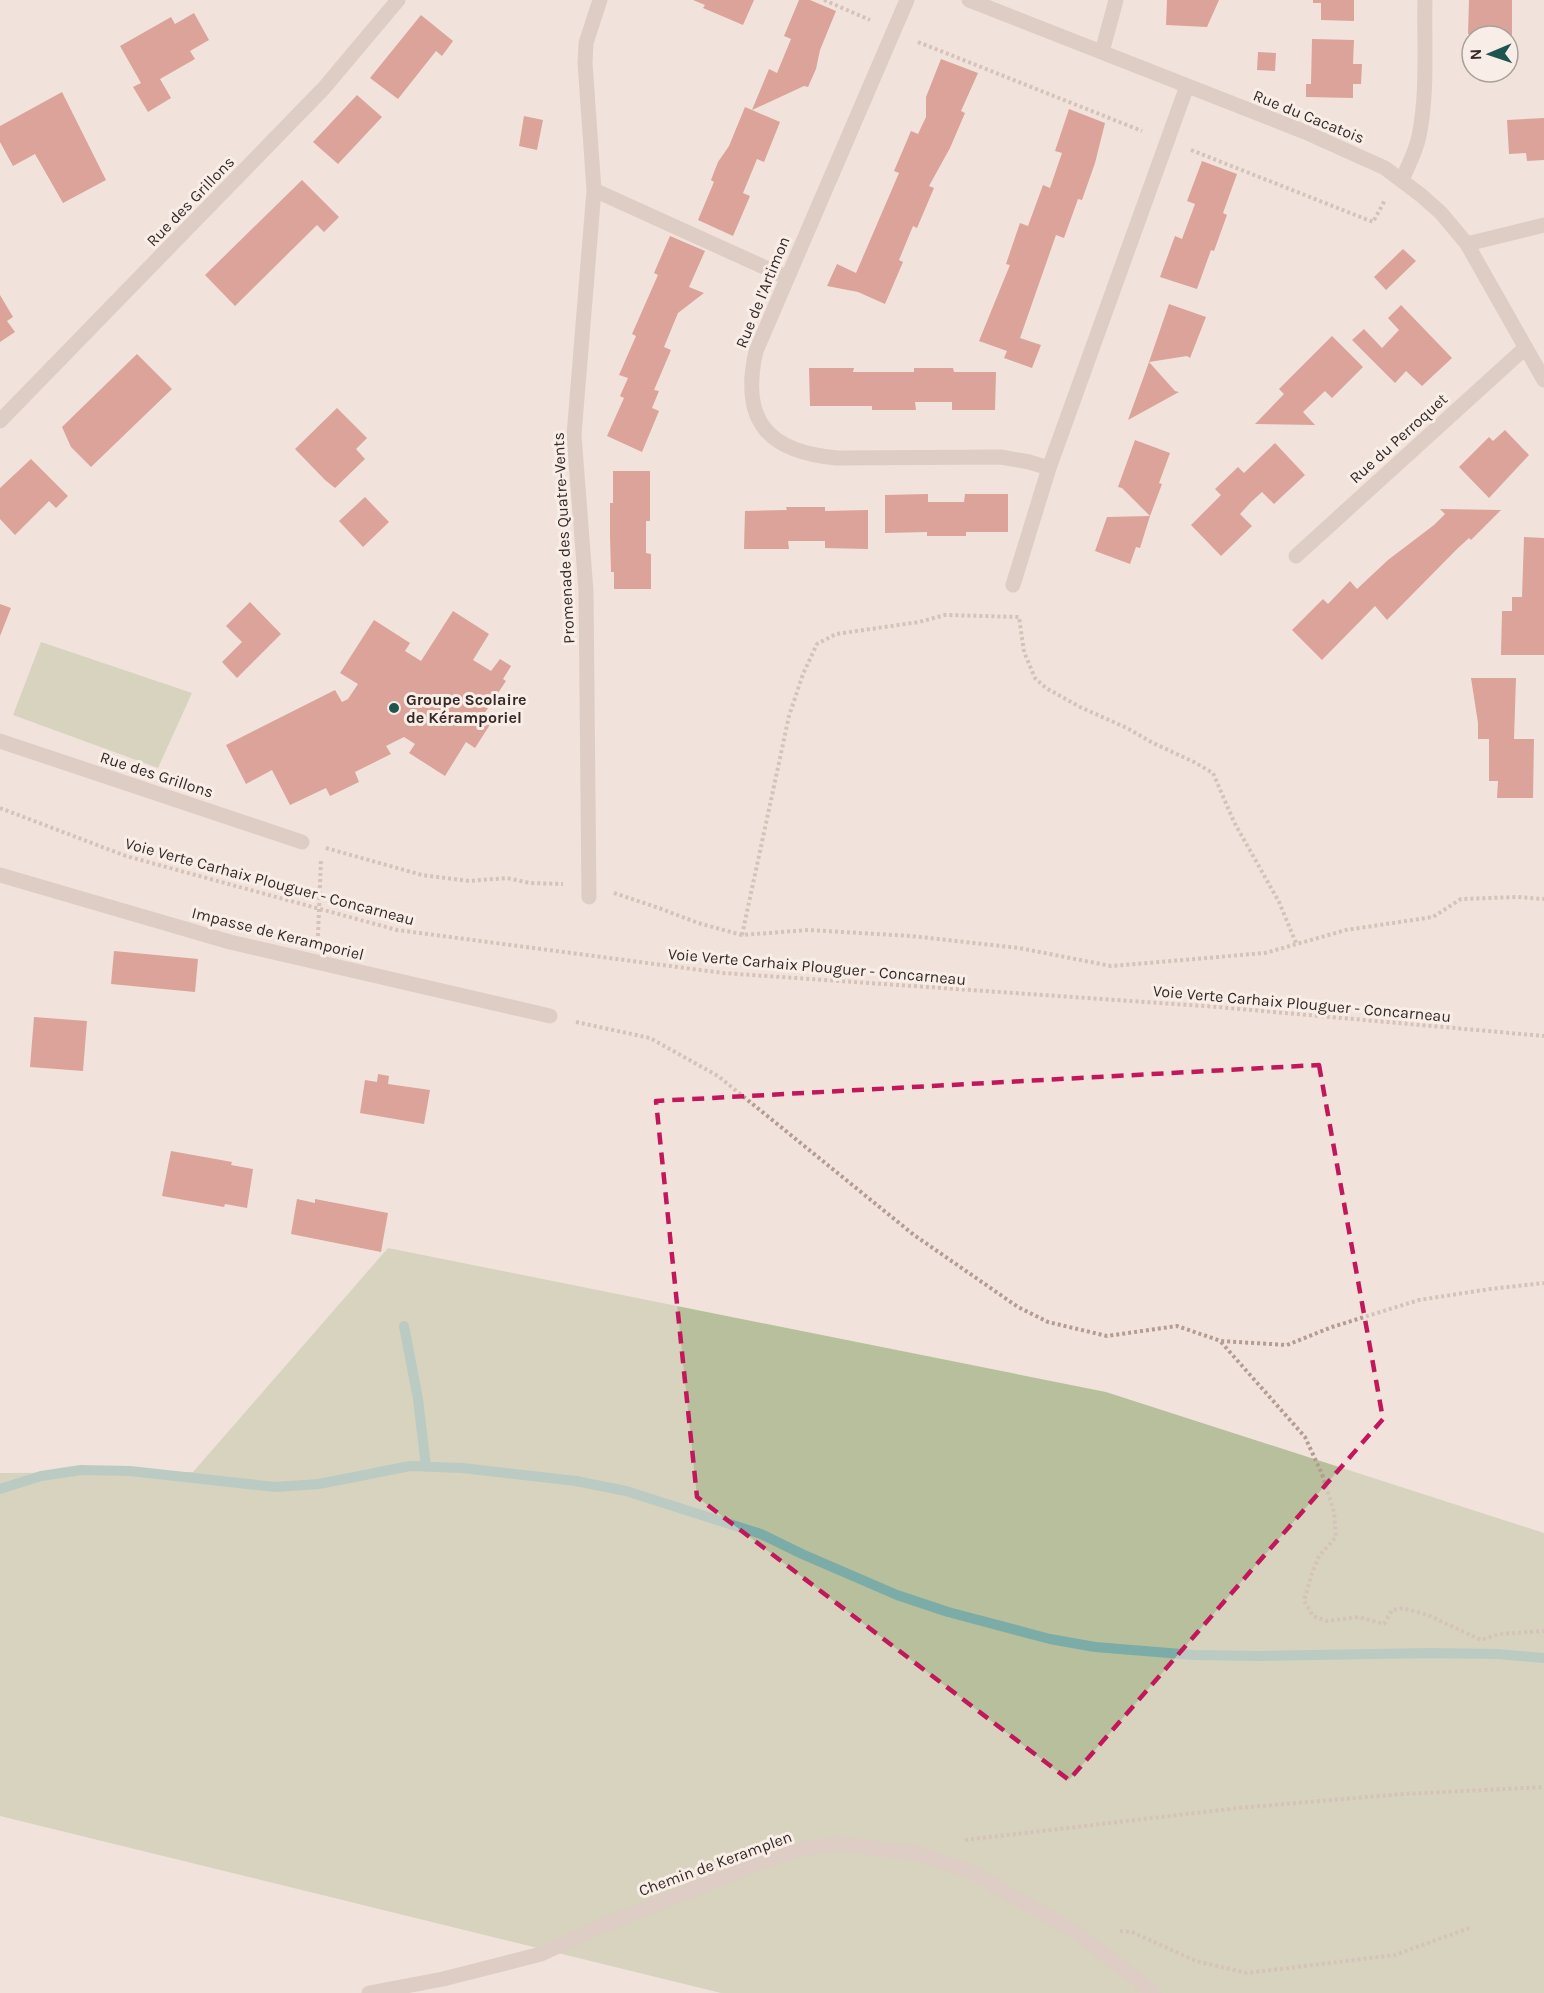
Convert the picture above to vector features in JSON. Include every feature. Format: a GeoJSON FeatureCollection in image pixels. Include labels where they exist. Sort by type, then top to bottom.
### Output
{"type":"FeatureCollection","features":[{"type":"Feature","properties":{"kind":"street","name":"Rue des Grillons"},"geometry":{"type":"LineString","coordinates":[[0,421],[316,96],[399,0]]}},
{"type":"Feature","properties":{"kind":"street","name":"Promenade des Quatre-Vents"},"geometry":{"type":"LineString","coordinates":[[589,891],[586,591],[574,435],[594,190],[585,63],[586,43],[600,0]]}},
{"type":"Feature","properties":{"kind":"street","name":"Rue de l'Artimon"},"geometry":{"type":"LineString","coordinates":[[907,0],[756,351],[751,390],[756,413],[776,440],[813,456],[837,458],[1001,457],[1049,468]]}},
{"type":"Feature","properties":{"kind":"street","name":"Rue du Cacatois"},"geometry":{"type":"LineString","coordinates":[[969,0],[1305,132],[1384,168],[1441,213],[1467,244],[1544,380]]}},
{"type":"Feature","properties":{"kind":"street"},"geometry":{"type":"LineString","coordinates":[[1102,52],[1116,0]]}},
{"type":"Feature","properties":{"kind":"street"},"geometry":{"type":"LineString","coordinates":[[1402,180],[1415,150],[1421,126],[1424,100],[1425,0]]}},
{"type":"Feature","properties":{"kind":"street"},"geometry":{"type":"LineString","coordinates":[[1013,585],[1049,468],[1187,86]]}},
{"type":"Feature","properties":{"kind":"street"},"geometry":{"type":"LineString","coordinates":[[594,190],[786,277]]}},
{"type":"Feature","properties":{"kind":"street"},"geometry":{"type":"LineString","coordinates":[[1467,244],[1544,225]]}},
{"type":"Feature","properties":{"kind":"street","name":"Rue du Perroquet"},"geometry":{"type":"LineString","coordinates":[[1296,556],[1524,348]]}},
{"type":"Feature","properties":{"kind":"street","name":"Rue des Grillons"},"geometry":{"type":"LineString","coordinates":[[0,741],[302,842]]}},
{"type":"Feature","properties":{"kind":"street","name":"Impasse de Keramporiel"},"geometry":{"type":"LineString","coordinates":[[0,874],[230,942],[550,1016]]}},
{"type":"Feature","properties":{"kind":"street","name":"Chemin de Keramplen"},"geometry":{"type":"LineString","coordinates":[[369,1993],[443,1979],[541,1954],[604,1925],[752,1866],[798,1850],[837,1844],[915,1853],[968,1870],[1077,1933],[1154,1993]]}},
{"type":"Feature","properties":{"kind":"path"},"geometry":{"type":"LineString","coordinates":[[824,0],[931,49],[1373,222],[1386,197],[1402,180]]}},
{"type":"Feature","properties":{"kind":"path"},"geometry":{"type":"LineString","coordinates":[[742,935],[760,842],[789,716],[803,674],[817,644],[836,634],[919,622],[945,615],[1019,618],[1024,652],[1035,678],[1046,688],[1213,773],[1234,822],[1279,902],[1296,943]]}},
{"type":"Feature","properties":{"kind":"path","name":"Voie Verte Carhaix Plouguer - Concarneau"},"geometry":{"type":"LineString","coordinates":[[0,808],[126,856],[397,930],[723,973],[1218,1007],[1544,1036]]}},
{"type":"Feature","properties":{"kind":"path"},"geometry":{"type":"LineString","coordinates":[[302,842],[422,875],[469,881],[507,878],[589,891],[659,908],[698,923],[742,935],[808,930],[911,936],[1019,948],[1110,966],[1265,953],[1346,930],[1433,918],[1461,899],[1518,897],[1544,899]]}},
{"type":"Feature","properties":{"kind":"path"},"geometry":{"type":"LineString","coordinates":[[317,962],[321,846]]}},
{"type":"Feature","properties":{"kind":"path"},"geometry":{"type":"LineString","coordinates":[[550,1016],[650,1038],[718,1076],[914,1235],[1018,1307],[1048,1322],[1107,1336],[1177,1326],[1221,1341],[1287,1345],[1332,1327],[1419,1300],[1544,1283]]}},
{"type":"Feature","properties":{"kind":"path"},"geometry":{"type":"LineString","coordinates":[[1221,1341],[1305,1437],[1322,1474],[1334,1512],[1336,1537],[1319,1556],[1312,1574],[1304,1601],[1312,1617],[1327,1621],[1359,1617],[1384,1624],[1392,1610],[1403,1608],[1428,1615],[1481,1640],[1498,1634],[1544,1631]]}},
{"type":"Feature","properties":{"kind":"path"},"geometry":{"type":"LineString","coordinates":[[960,1842],[1239,1808],[1404,1794],[1544,1787]]}},
{"type":"Feature","properties":{"kind":"path"},"geometry":{"type":"LineString","coordinates":[[1109,1930],[1132,1932],[1196,1961],[1247,1973],[1395,1955],[1472,1927]]}},
{"type":"Feature","properties":{"kind":"highlighted area"},"geometry":{"type":"Polygon","coordinates":[[[1319,1065],[1383,1419],[1069,1780],[697,1497],[656,1101],[1319,1065]]]}},
{"type":"Feature","properties":{"kind":"green space"},"geometry":{"type":"Polygon","coordinates":[[[41,642],[192,693],[158,768],[13,715],[41,642]]]}},
{"type":"Feature","properties":{"kind":"green space"},"geometry":{"type":"Polygon","coordinates":[[[388,1248],[1106,1392],[1544,1533],[1544,1993],[721,1993],[0,1816],[0,1473],[193,1472],[388,1248]]]}},
{"type":"Feature","properties":{"kind":"building"},"geometry":{"type":"Polygon","coordinates":[[[693,0],[754,0],[743,25],[703,8],[705,5],[693,0]]]}},
{"type":"Feature","properties":{"kind":"building"},"geometry":{"type":"Polygon","coordinates":[[[799,0],[810,0],[836,11],[808,87],[804,86],[752,110],[769,69],[777,73],[791,39],[784,36],[799,0]]]}},
{"type":"Feature","properties":{"kind":"building"},"geometry":{"type":"Polygon","coordinates":[[[1167,0],[1219,0],[1207,27],[1166,25],[1167,0]]]}},
{"type":"Feature","properties":{"kind":"building"},"geometry":{"type":"Polygon","coordinates":[[[1313,0],[1354,0],[1354,21],[1321,20],[1321,3],[1313,3],[1313,0]]]}},
{"type":"Feature","properties":{"kind":"building"},"geometry":{"type":"Polygon","coordinates":[[[1469,0],[1512,0],[1512,24],[1468,24],[1469,0]]]}},
{"type":"Feature","properties":{"kind":"building"},"geometry":{"type":"Polygon","coordinates":[[[194,13],[209,40],[190,51],[195,59],[160,79],[171,98],[148,112],[133,87],[141,83],[120,46],[171,17],[175,24],[194,13]]]}},
{"type":"Feature","properties":{"kind":"building"},"geometry":{"type":"Polygon","coordinates":[[[421,15],[453,41],[442,56],[436,51],[398,99],[370,78],[421,15]]]}},
{"type":"Feature","properties":{"kind":"building"},"geometry":{"type":"Polygon","coordinates":[[[1312,39],[1354,40],[1353,64],[1362,64],[1361,84],[1353,84],[1353,98],[1306,97],[1306,84],[1311,84],[1312,39]]]}},
{"type":"Feature","properties":{"kind":"building"},"geometry":{"type":"Polygon","coordinates":[[[1258,52],[1276,53],[1275,71],[1257,70],[1258,52]]]}},
{"type":"Feature","properties":{"kind":"building"},"geometry":{"type":"Polygon","coordinates":[[[941,59],[978,73],[961,111],[965,113],[950,148],[929,186],[934,188],[917,228],[913,226],[899,260],[903,262],[885,304],[858,292],[827,286],[837,264],[856,273],[899,173],[894,171],[911,131],[918,134],[926,117],[926,97],[941,59]]]}},
{"type":"Feature","properties":{"kind":"building"},"geometry":{"type":"Polygon","coordinates":[[[62,92],[106,180],[63,203],[35,154],[13,166],[0,142],[0,126],[62,92]]]}},
{"type":"Feature","properties":{"kind":"building"},"geometry":{"type":"Polygon","coordinates":[[[357,95],[382,117],[338,164],[313,142],[357,95]]]}},
{"type":"Feature","properties":{"kind":"building"},"geometry":{"type":"Polygon","coordinates":[[[745,107],[780,122],[764,162],[757,159],[743,193],[750,196],[733,236],[698,220],[714,182],[711,180],[718,162],[729,146],[745,107]]]}},
{"type":"Feature","properties":{"kind":"building"},"geometry":{"type":"Polygon","coordinates":[[[1069,109],[1105,123],[1095,163],[1082,200],[1078,199],[1064,238],[1056,235],[1020,338],[1041,345],[1032,368],[1004,358],[1007,351],[979,341],[1010,265],[1006,264],[1020,223],[1028,226],[1043,185],[1050,188],[1062,153],[1055,151],[1069,109]]]}},
{"type":"Feature","properties":{"kind":"building"},"geometry":{"type":"Polygon","coordinates":[[[524,116],[543,120],[537,150],[519,146],[524,116]]]}},
{"type":"Feature","properties":{"kind":"building"},"geometry":{"type":"Polygon","coordinates":[[[1544,118],[1544,160],[1527,161],[1526,153],[1509,154],[1507,120],[1544,118]]]}},
{"type":"Feature","properties":{"kind":"building"},"geometry":{"type":"Polygon","coordinates":[[[1202,161],[1237,174],[1223,213],[1227,215],[1197,289],[1160,277],[1175,236],[1182,239],[1195,204],[1187,201],[1202,161]]]}},
{"type":"Feature","properties":{"kind":"building"},"geometry":{"type":"Polygon","coordinates":[[[302,180],[339,217],[324,232],[317,225],[235,306],[205,275],[302,180]]]}},
{"type":"Feature","properties":{"kind":"building"},"geometry":{"type":"Polygon","coordinates":[[[670,236],[705,251],[689,287],[704,293],[678,313],[664,347],[671,350],[654,390],[659,391],[652,408],[659,411],[642,452],[607,436],[624,398],[620,396],[628,378],[619,375],[636,336],[632,334],[658,275],[654,273],[670,236]]]}},
{"type":"Feature","properties":{"kind":"building"},"geometry":{"type":"Polygon","coordinates":[[[1403,249],[1416,261],[1386,290],[1374,277],[1403,249]]]}},
{"type":"Feature","properties":{"kind":"building"},"geometry":{"type":"Polygon","coordinates":[[[0,295],[13,317],[7,321],[15,332],[0,342],[0,295]]]}},
{"type":"Feature","properties":{"kind":"building"},"geometry":{"type":"Polygon","coordinates":[[[1169,304],[1206,317],[1190,358],[1187,356],[1149,362],[1169,304]]]}},
{"type":"Feature","properties":{"kind":"building"},"geometry":{"type":"Polygon","coordinates":[[[1401,305],[1452,358],[1422,386],[1406,371],[1395,383],[1352,340],[1364,329],[1382,348],[1399,330],[1388,318],[1401,305]]]}},
{"type":"Feature","properties":{"kind":"building"},"geometry":{"type":"Polygon","coordinates":[[[1332,336],[1363,367],[1332,398],[1325,391],[1303,412],[1315,425],[1255,424],[1284,394],[1279,389],[1332,336]]]}},
{"type":"Feature","properties":{"kind":"building"},"geometry":{"type":"Polygon","coordinates":[[[137,354],[172,389],[91,467],[71,447],[62,427],[137,354]]]}},
{"type":"Feature","properties":{"kind":"building"},"geometry":{"type":"Polygon","coordinates":[[[1149,362],[1175,391],[1179,392],[1128,420],[1149,362]]]}},
{"type":"Feature","properties":{"kind":"building"},"geometry":{"type":"Polygon","coordinates":[[[809,368],[854,368],[853,372],[914,372],[914,368],[953,368],[954,372],[996,372],[995,410],[952,410],[952,402],[915,402],[916,410],[872,410],[872,406],[810,406],[809,368]]]}},
{"type":"Feature","properties":{"kind":"building"},"geometry":{"type":"Polygon","coordinates":[[[337,408],[367,438],[356,449],[365,459],[335,488],[295,449],[337,408]]]}},
{"type":"Feature","properties":{"kind":"building"},"geometry":{"type":"Polygon","coordinates":[[[1505,430],[1529,455],[1489,498],[1459,467],[1489,437],[1493,441],[1505,430]]]}},
{"type":"Feature","properties":{"kind":"building"},"geometry":{"type":"Polygon","coordinates":[[[1135,440],[1170,453],[1150,516],[1122,488],[1118,487],[1135,440]]]}},
{"type":"Feature","properties":{"kind":"building"},"geometry":{"type":"Polygon","coordinates":[[[1275,443],[1305,475],[1274,504],[1262,492],[1251,502],[1240,514],[1252,526],[1221,556],[1191,525],[1221,495],[1215,489],[1238,467],[1244,473],[1275,443]]]}},
{"type":"Feature","properties":{"kind":"building"},"geometry":{"type":"Polygon","coordinates":[[[31,459],[68,496],[56,508],[49,501],[15,535],[0,519],[0,488],[31,459]]]}},
{"type":"Feature","properties":{"kind":"building"},"geometry":{"type":"Polygon","coordinates":[[[613,471],[650,471],[650,521],[646,521],[646,553],[651,554],[651,589],[614,589],[610,537],[613,471]]]}},
{"type":"Feature","properties":{"kind":"building"},"geometry":{"type":"Polygon","coordinates":[[[928,494],[928,502],[964,502],[965,494],[1008,494],[1008,532],[966,532],[966,536],[927,536],[927,532],[885,533],[885,495],[928,494]]]}},
{"type":"Feature","properties":{"kind":"building"},"geometry":{"type":"Polygon","coordinates":[[[365,497],[389,522],[363,547],[339,521],[365,497]]]}},
{"type":"Feature","properties":{"kind":"building"},"geometry":{"type":"Polygon","coordinates":[[[786,507],[825,507],[825,511],[868,510],[868,549],[825,548],[825,541],[788,541],[789,549],[744,549],[745,511],[787,510],[786,507]]]}},
{"type":"Feature","properties":{"kind":"building"},"geometry":{"type":"Polygon","coordinates":[[[1440,509],[1501,510],[1471,540],[1469,538],[1457,549],[1387,620],[1375,606],[1322,660],[1292,630],[1323,599],[1328,604],[1350,581],[1357,589],[1388,560],[1434,525],[1445,514],[1440,509]]]}},
{"type":"Feature","properties":{"kind":"building"},"geometry":{"type":"Polygon","coordinates":[[[1150,516],[1140,548],[1136,547],[1130,564],[1095,551],[1107,517],[1150,516]]]}},
{"type":"Feature","properties":{"kind":"building"},"geometry":{"type":"Polygon","coordinates":[[[1524,537],[1544,538],[1544,655],[1501,655],[1502,611],[1512,611],[1512,597],[1522,597],[1524,537]]]}},
{"type":"Feature","properties":{"kind":"building"},"geometry":{"type":"Polygon","coordinates":[[[250,602],[281,634],[237,678],[222,662],[242,642],[226,626],[250,602]]]}},
{"type":"Feature","properties":{"kind":"building"},"geometry":{"type":"Polygon","coordinates":[[[0,604],[11,608],[0,636],[0,604]]]}},
{"type":"Feature","properties":{"kind":"building","name":"Groupe Scolaire de Kéramporiel"},"geometry":{"type":"Polygon","coordinates":[[[453,611],[489,634],[473,660],[491,671],[500,659],[511,666],[503,679],[506,681],[484,714],[493,720],[475,748],[466,742],[445,776],[409,753],[415,744],[404,737],[386,746],[391,754],[355,772],[359,782],[330,796],[326,788],[290,805],[272,770],[246,784],[226,745],[335,690],[342,702],[348,699],[358,684],[340,673],[374,620],[410,643],[405,651],[421,661],[453,611]]]}},
{"type":"Feature","properties":{"kind":"building"},"geometry":{"type":"Polygon","coordinates":[[[1471,678],[1516,678],[1514,739],[1534,739],[1533,798],[1497,798],[1498,781],[1489,781],[1489,739],[1478,739],[1478,723],[1471,678]]]}},
{"type":"Feature","properties":{"kind":"building"},"geometry":{"type":"Polygon","coordinates":[[[114,951],[198,959],[195,992],[111,984],[114,951]]]}},
{"type":"Feature","properties":{"kind":"building"},"geometry":{"type":"Polygon","coordinates":[[[34,1017],[87,1021],[83,1071],[30,1067],[34,1017]]]}},
{"type":"Feature","properties":{"kind":"building"},"geometry":{"type":"Polygon","coordinates":[[[378,1074],[389,1076],[388,1084],[430,1090],[424,1124],[360,1113],[365,1080],[377,1082],[378,1074]]]}},
{"type":"Feature","properties":{"kind":"building"},"geometry":{"type":"Polygon","coordinates":[[[171,1151],[232,1162],[231,1165],[253,1169],[247,1208],[225,1204],[224,1207],[162,1196],[171,1151]]]}},
{"type":"Feature","properties":{"kind":"building"},"geometry":{"type":"Polygon","coordinates":[[[297,1199],[315,1203],[315,1199],[388,1213],[381,1252],[291,1234],[297,1199]]]}},
{"type":"Feature","properties":{"kind":"waterway"},"geometry":{"type":"LineString","coordinates":[[404,1326],[418,1399],[426,1467]]}},
{"type":"Feature","properties":{"kind":"waterway"},"geometry":{"type":"LineString","coordinates":[[0,1489],[41,1476],[81,1470],[130,1471],[275,1487],[319,1484],[410,1466],[462,1468],[576,1481],[626,1491],[761,1534],[897,1595],[948,1612],[1050,1639],[1095,1647],[1194,1655],[1430,1653],[1497,1654],[1544,1658]]}},
{"type":"Feature","properties":{"kind":"place","name":"Groupe Scolaire de Kéramporiel"},"geometry":{"type":"Point","coordinates":[394,708]}}]}
